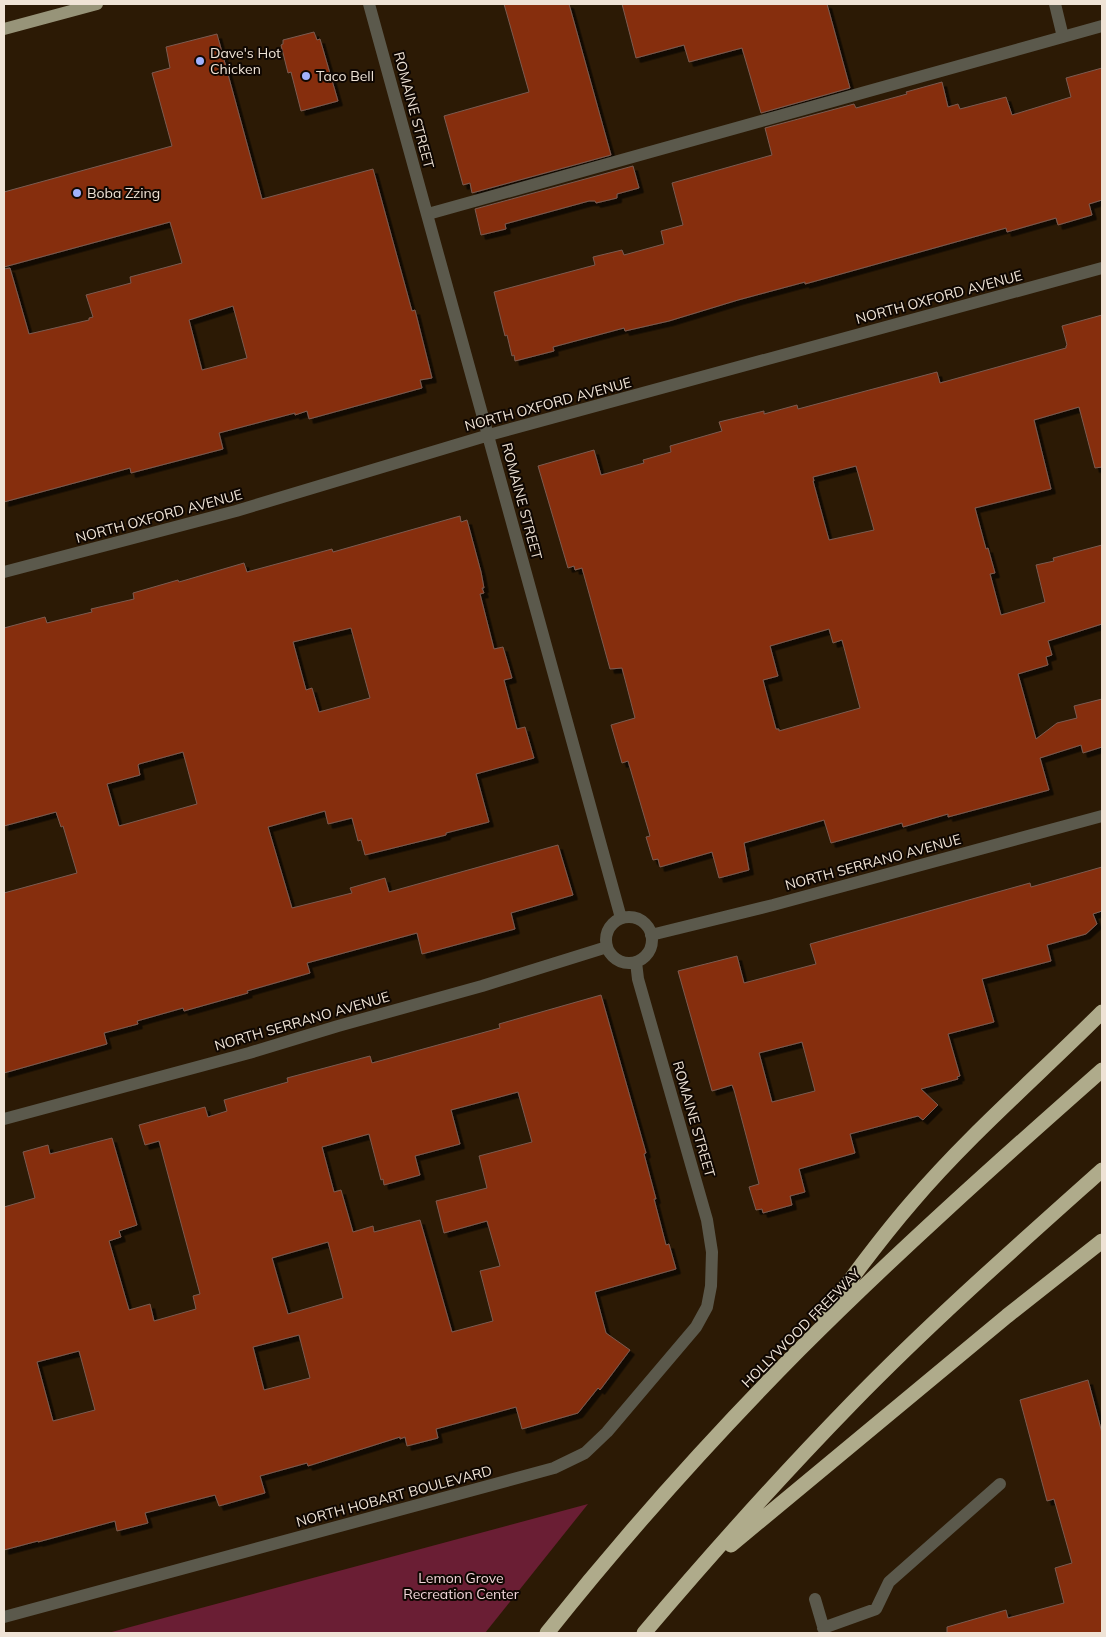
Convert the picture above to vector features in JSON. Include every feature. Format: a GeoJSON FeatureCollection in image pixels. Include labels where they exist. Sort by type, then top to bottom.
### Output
{"type":"FeatureCollection","features":[{"type":"Feature","properties":{"kind":"highway"},"geometry":{"type":"LineString","coordinates":[[798,1352],[867,1257],[912,1202],[1014,1096],[1102,1012]]}},
{"type":"Feature","properties":{"kind":"highway","name":"HOLLYWOOD FREEWAY"},"geometry":{"type":"LineString","coordinates":[[547,1633],[637,1525],[798,1352],[883,1268],[1102,1070]]}},
{"type":"Feature","properties":{"kind":"highway"},"geometry":{"type":"LineString","coordinates":[[644,1633],[772,1487],[853,1402],[935,1321],[1102,1170]]}},
{"type":"Feature","properties":{"kind":"highway"},"geometry":{"type":"LineString","coordinates":[[690,1579],[1007,1316],[1102,1241]]}},
{"type":"Feature","properties":{"kind":"main road"},"geometry":{"type":"LineString","coordinates":[[4,29],[97,4]]}},
{"type":"Feature","properties":{"kind":"street","name":"ROMAINE STREET"},"geometry":{"type":"LineString","coordinates":[[369,4],[621,918]]}},
{"type":"Feature","properties":{"kind":"street"},"geometry":{"type":"LineString","coordinates":[[1055,4],[1063,37]]}},
{"type":"Feature","properties":{"kind":"street"},"geometry":{"type":"LineString","coordinates":[[428,214],[1102,26]]}},
{"type":"Feature","properties":{"kind":"street","name":"NORTH OXFORD AVENUE"},"geometry":{"type":"LineString","coordinates":[[4,572],[236,511],[489,435],[1102,268]]}},
{"type":"Feature","properties":{"kind":"street","name":"NORTH SERRANO AVENUE"},"geometry":{"type":"LineString","coordinates":[[651,935],[773,905],[1102,816]]}},
{"type":"Feature","properties":{"kind":"street"},"geometry":{"type":"LineString","coordinates":[[629,917],[643,922],[651,935],[652,943],[649,952],[636,962],[622,962],[610,954],[607,947],[606,940],[610,927],[621,918],[629,917]]}},
{"type":"Feature","properties":{"kind":"street","name":"NORTH SERRANO AVENUE"},"geometry":{"type":"LineString","coordinates":[[4,1119],[249,1053],[501,980],[607,947]]}},
{"type":"Feature","properties":{"kind":"street","name":"ROMAINE STREET"},"geometry":{"type":"LineString","coordinates":[[636,962],[638,979],[707,1220],[712,1252],[711,1286]]}},
{"type":"Feature","properties":{"kind":"street","name":"NORTH HOBART BOULEVARD"},"geometry":{"type":"LineString","coordinates":[[4,1617],[554,1468],[585,1454],[614,1425],[696,1327],[707,1307],[711,1286]]}},
{"type":"Feature","properties":{"kind":"street"},"geometry":{"type":"LineString","coordinates":[[815,1599],[824,1631],[876,1609],[889,1582],[1000,1484]]}},
{"type":"Feature","properties":{"kind":"green space","name":"Lemon Grove Recreation Center"},"geometry":{"type":"Polygon","coordinates":[[[588,1504],[485,1633],[108,1633],[588,1504]]]}},
{"type":"Feature","properties":{"kind":"building"},"geometry":{"type":"Polygon","coordinates":[[[504,4],[569,4],[611,155],[472,193],[470,183],[463,185],[444,116],[529,92],[504,4]]]}},
{"type":"Feature","properties":{"kind":"building"},"geometry":{"type":"Polygon","coordinates":[[[622,4],[827,4],[850,88],[761,113],[742,48],[689,62],[684,45],[636,58],[622,4]]]}},
{"type":"Feature","properties":{"kind":"building"},"geometry":{"type":"Polygon","coordinates":[[[314,32],[317,40],[320,39],[338,101],[301,111],[291,72],[288,73],[281,45],[283,40],[314,32]]]}},
{"type":"Feature","properties":{"kind":"building"},"geometry":{"type":"Polygon","coordinates":[[[217,34],[262,199],[373,169],[412,311],[415,310],[432,378],[420,380],[422,388],[309,419],[307,411],[219,433],[223,449],[131,473],[130,468],[4,502],[4,269],[10,268],[29,334],[89,320],[89,318],[93,317],[86,295],[131,283],[130,277],[182,263],[170,222],[4,267],[4,192],[172,146],[152,73],[170,68],[166,47],[217,34]],[[233,306],[189,320],[202,370],[247,358],[233,306]]]}},
{"type":"Feature","properties":{"kind":"building"},"geometry":{"type":"Polygon","coordinates":[[[1102,68],[1102,200],[1089,204],[1092,215],[1058,225],[1056,218],[1007,232],[1006,228],[805,284],[805,282],[738,300],[669,321],[625,331],[624,328],[553,347],[554,351],[515,361],[514,355],[512,356],[494,292],[595,265],[593,257],[622,250],[624,255],[664,244],[661,231],[683,225],[672,183],[772,155],[765,128],[854,104],[856,108],[942,82],[948,107],[958,104],[960,109],[1006,97],[1012,115],[1071,97],[1066,78],[1102,68]]]}},
{"type":"Feature","properties":{"kind":"building"},"geometry":{"type":"Polygon","coordinates":[[[633,166],[639,188],[617,194],[617,198],[596,203],[595,201],[589,201],[505,224],[506,229],[481,235],[475,209],[633,166]]]}},
{"type":"Feature","properties":{"kind":"building"},"geometry":{"type":"Polygon","coordinates":[[[1102,315],[1102,467],[1095,468],[1079,407],[1034,420],[1051,489],[975,508],[986,549],[988,548],[995,573],[990,574],[1001,615],[1045,602],[1036,565],[1054,561],[1053,558],[1102,545],[1102,624],[1048,641],[1052,655],[1046,657],[1048,665],[1018,674],[1036,739],[1057,723],[1077,718],[1074,706],[1102,699],[1102,747],[1083,753],[1081,745],[1040,758],[1049,790],[948,817],[948,814],[903,827],[902,823],[831,843],[824,820],[744,843],[749,870],[719,878],[712,852],[660,867],[658,859],[653,860],[646,837],[650,836],[628,761],[622,763],[611,725],[635,718],[622,668],[610,669],[582,568],[575,570],[574,566],[568,568],[538,466],[594,450],[601,475],[644,463],[643,460],[671,452],[670,446],[722,431],[719,422],[764,411],[764,414],[797,405],[798,409],[937,372],[940,383],[1066,348],[1067,345],[1062,326],[1102,315]],[[856,466],[813,477],[829,540],[874,530],[856,466]],[[829,629],[770,646],[778,676],[763,680],[776,729],[779,729],[779,731],[860,708],[842,640],[833,643],[829,629]]]}},
{"type":"Feature","properties":{"kind":"building"},"geometry":{"type":"Polygon","coordinates":[[[460,516],[461,522],[467,520],[481,572],[484,593],[480,594],[494,649],[503,647],[512,678],[504,680],[517,729],[525,727],[534,758],[476,774],[489,822],[446,833],[446,835],[365,855],[361,840],[358,841],[352,818],[328,824],[325,811],[268,827],[292,908],[352,893],[350,888],[385,878],[389,892],[558,845],[573,895],[511,913],[515,929],[422,954],[417,933],[307,963],[310,973],[184,1011],[183,1008],[137,1021],[138,1024],[104,1033],[107,1044],[4,1073],[4,893],[77,873],[63,826],[61,827],[56,812],[4,826],[4,628],[45,617],[47,623],[92,612],[91,609],[134,599],[133,593],[244,563],[247,572],[332,549],[333,552],[460,516]],[[351,628],[293,642],[306,690],[312,688],[319,712],[370,698],[351,628]],[[183,752],[139,764],[140,775],[107,784],[119,826],[197,804],[183,752]]]}},
{"type":"Feature","properties":{"kind":"building"},"geometry":{"type":"Polygon","coordinates":[[[1102,867],[1102,911],[1093,914],[1097,924],[1086,934],[1047,945],[1051,961],[982,979],[994,1022],[948,1034],[960,1076],[957,1077],[958,1079],[921,1089],[938,1105],[923,1120],[918,1116],[850,1134],[855,1153],[799,1169],[805,1192],[790,1196],[792,1205],[763,1213],[762,1209],[756,1210],[749,1187],[759,1184],[734,1090],[732,1085],[712,1091],[678,971],[737,956],[744,983],[816,964],[810,944],[1030,883],[1031,887],[1102,867]],[[802,1042],[759,1053],[772,1102],[815,1091],[802,1042]]]}},
{"type":"Feature","properties":{"kind":"building"},"geometry":{"type":"Polygon","coordinates":[[[601,995],[646,1153],[644,1154],[656,1199],[654,1199],[666,1245],[669,1244],[676,1269],[595,1292],[606,1333],[630,1350],[600,1390],[598,1388],[578,1413],[522,1429],[516,1407],[436,1429],[438,1438],[407,1446],[405,1437],[400,1439],[400,1437],[308,1466],[307,1463],[260,1476],[265,1493],[219,1506],[215,1495],[145,1513],[148,1523],[117,1531],[115,1521],[4,1550],[4,1207],[35,1198],[23,1152],[48,1145],[50,1154],[112,1138],[137,1225],[119,1231],[121,1237],[109,1241],[129,1310],[150,1304],[154,1321],[196,1309],[193,1296],[200,1294],[159,1141],[145,1145],[139,1125],[205,1107],[208,1117],[227,1111],[224,1100],[288,1082],[287,1078],[370,1056],[372,1063],[500,1028],[499,1024],[601,995]],[[518,1092],[451,1110],[460,1144],[415,1156],[420,1175],[384,1185],[369,1134],[322,1147],[334,1192],[341,1190],[353,1232],[373,1226],[374,1232],[420,1220],[452,1332],[493,1321],[480,1271],[500,1266],[487,1221],[444,1233],[436,1201],[487,1188],[479,1156],[532,1142],[518,1092]],[[328,1242],[272,1258],[288,1314],[343,1298],[328,1242]],[[299,1335],[253,1347],[264,1390],[310,1378],[299,1335]],[[79,1351],[37,1362],[53,1421],[95,1410],[79,1351]]]}},
{"type":"Feature","properties":{"kind":"building"},"geometry":{"type":"Polygon","coordinates":[[[1088,1380],[1102,1433],[1102,1633],[947,1633],[947,1627],[1006,1610],[1008,1618],[1064,1603],[1055,1568],[1072,1563],[1054,1499],[1047,1501],[1020,1400],[1088,1380]]]}},
{"type":"Feature","properties":{"kind":"place","name":"Dave's Hot Chicken"},"geometry":{"type":"Point","coordinates":[200,61]}},
{"type":"Feature","properties":{"kind":"place","name":"Taco Bell"},"geometry":{"type":"Point","coordinates":[306,76]}},
{"type":"Feature","properties":{"kind":"place","name":"Boba Zzing"},"geometry":{"type":"Point","coordinates":[77,193]}}]}
